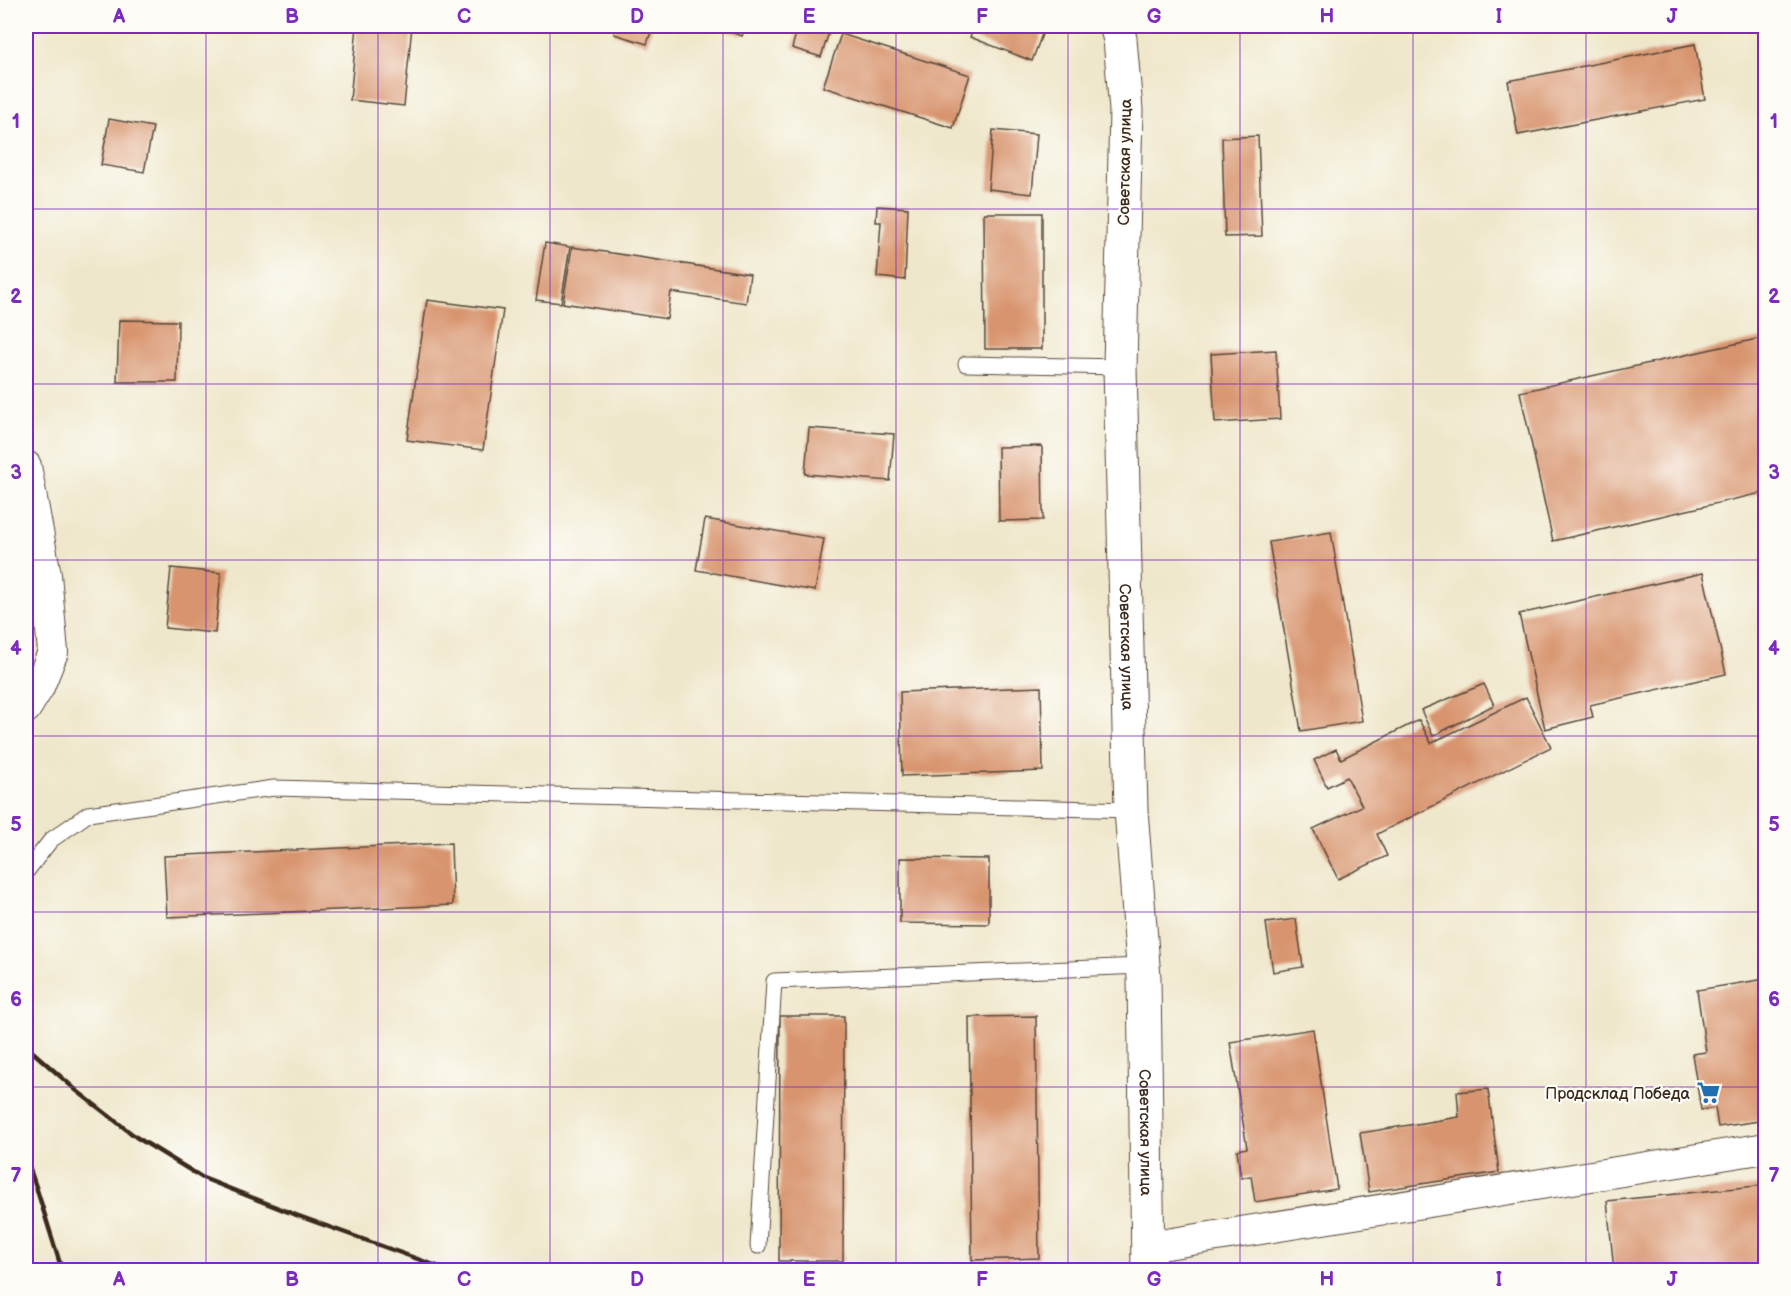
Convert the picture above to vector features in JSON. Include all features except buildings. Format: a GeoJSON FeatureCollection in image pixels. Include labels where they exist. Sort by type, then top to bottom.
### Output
{"type":"FeatureCollection","features":[{"type":"Feature","properties":{"kind":"street","name":"Советская улица"},"geometry":{"type":"LineString","coordinates":[[1116,26],[1120,39],[1126,110],[1120,367],[1131,810],[1144,978],[1148,1258]]}},
{"type":"Feature","properties":{"kind":"street"},"geometry":{"type":"LineString","coordinates":[[26,466],[46,575],[52,652],[39,687],[26,708]]}},
{"type":"Feature","properties":{"kind":"street"},"geometry":{"type":"LineString","coordinates":[[1148,1258],[1766,1148]]}},
{"type":"Feature","properties":{"kind":"lane"},"geometry":{"type":"LineString","coordinates":[[966,364],[1120,367]]}},
{"type":"Feature","properties":{"kind":"lane"},"geometry":{"type":"LineString","coordinates":[[26,873],[51,840],[88,814],[274,788],[1131,810]]}},
{"type":"Feature","properties":{"kind":"lane"},"geometry":{"type":"LineString","coordinates":[[758,1246],[774,981],[1142,966]]}},
{"type":"Feature","properties":{"kind":"railway"},"geometry":{"type":"LineString","coordinates":[[26,1046],[77,1091],[136,1137],[203,1178],[296,1215],[448,1270]]}},
{"type":"Feature","properties":{"kind":"railway"},"geometry":{"type":"LineString","coordinates":[[26,1158],[62,1270]]}},
{"type":"Feature","properties":{"kind":"place","name":"Продсклад Победа"},"geometry":{"type":"Point","coordinates":[1708,1093]}}]}
